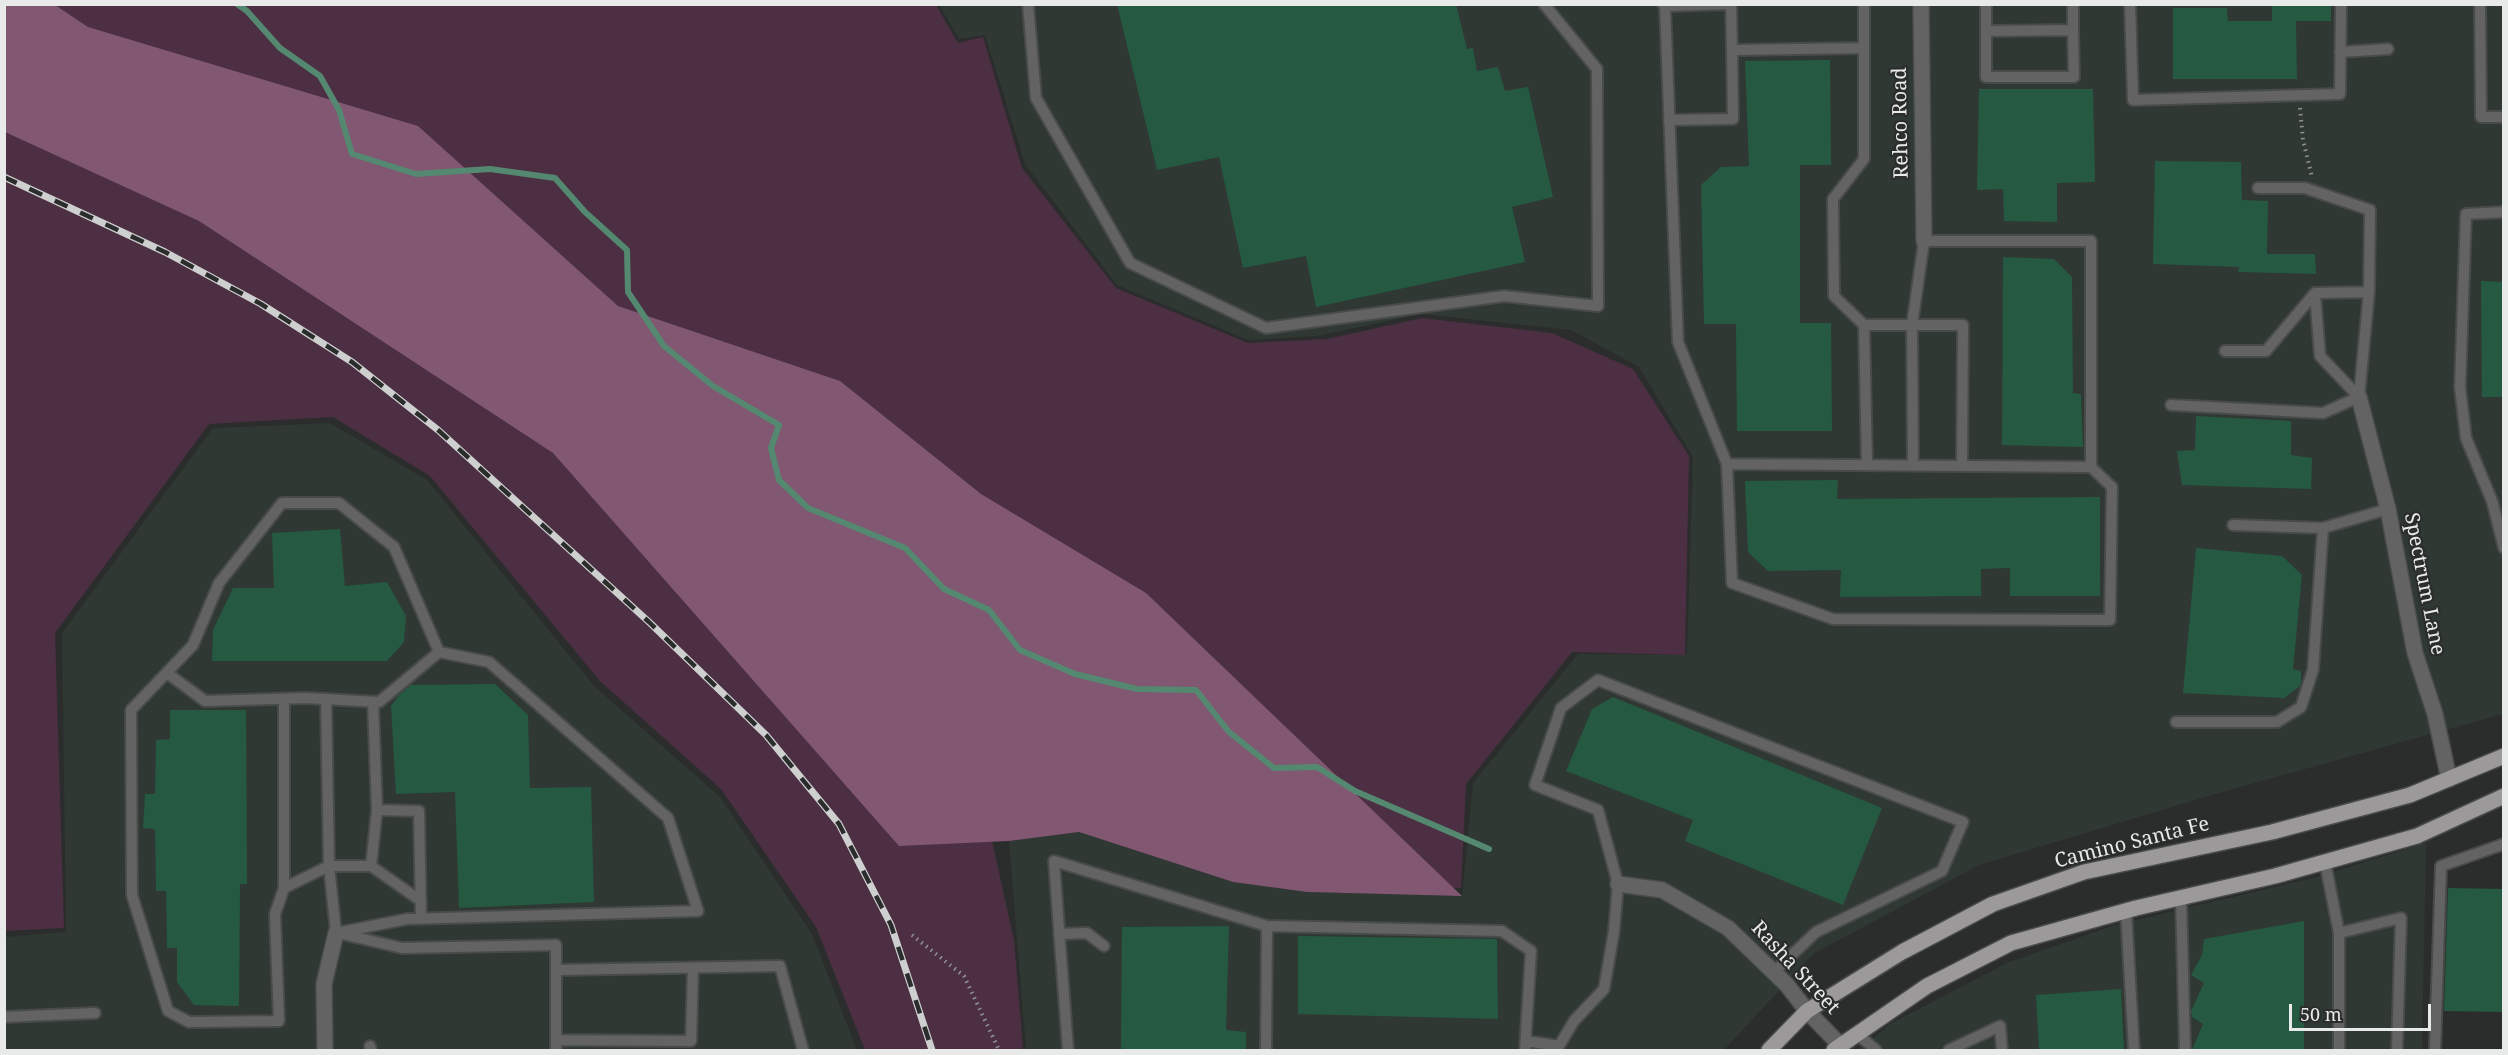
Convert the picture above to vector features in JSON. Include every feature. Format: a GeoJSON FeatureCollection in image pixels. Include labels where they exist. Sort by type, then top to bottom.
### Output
{"type":"FeatureCollection","features":[{"type":"Feature","properties":{"kind":"main road","name":"Camino Santa Fe"},"geometry":{"type":"LineString","coordinates":[[1769,1050],[1807,1011],[1902,952],[1993,904],[2084,872],[2272,832],[2410,795],[2504,756]]}},
{"type":"Feature","properties":{"kind":"main road"},"geometry":{"type":"LineString","coordinates":[[1840,1049],[1857,1034],[1927,986],[2011,943],[2417,836],[2504,796]]}},
{"type":"Feature","properties":{"kind":"street","name":"Rehco Road"},"geometry":{"type":"LineString","coordinates":[[1921,4],[1923,241]]}},
{"type":"Feature","properties":{"kind":"street","name":"Spectrum Lane"},"geometry":{"type":"LineString","coordinates":[[2359,397],[2388,509],[2415,653],[2435,714],[2449,779]]}},
{"type":"Feature","properties":{"kind":"street","name":"Rasha Street"},"geometry":{"type":"LineString","coordinates":[[1618,884],[1662,890],[1728,928],[1774,972],[1840,1049]]}},
{"type":"Feature","properties":{"kind":"street"},"geometry":{"type":"LineString","coordinates":[[325,1050],[324,984],[336,933]]}},
{"type":"Feature","properties":{"kind":"lane"},"geometry":{"type":"LineString","coordinates":[[1028,4],[1036,98],[1130,264],[1266,328],[1504,296],[1598,306],[1597,69],[1544,4]]}},
{"type":"Feature","properties":{"kind":"lane"},"geometry":{"type":"LineString","coordinates":[[1726,4],[1664,5],[1678,342],[1727,464],[1732,583],[1833,619],[2110,620],[2112,487],[2091,467],[1727,464]]}},
{"type":"Feature","properties":{"kind":"lane"},"geometry":{"type":"LineString","coordinates":[[1669,120],[1733,119],[1731,4]]}},
{"type":"Feature","properties":{"kind":"lane"},"geometry":{"type":"LineString","coordinates":[[1864,4],[1864,159],[1833,199],[1834,296],[1864,325],[1963,325],[1962,466]]}},
{"type":"Feature","properties":{"kind":"lane"},"geometry":{"type":"LineString","coordinates":[[1986,4],[1986,77],[2074,77],[2073,4]]}},
{"type":"Feature","properties":{"kind":"lane"},"geometry":{"type":"LineString","coordinates":[[2130,4],[2133,100],[2340,94],[2341,4]]}},
{"type":"Feature","properties":{"kind":"lane"},"geometry":{"type":"LineString","coordinates":[[2480,4],[2481,117],[2504,117]]}},
{"type":"Feature","properties":{"kind":"lane"},"geometry":{"type":"LineString","coordinates":[[1986,31],[2073,30]]}},
{"type":"Feature","properties":{"kind":"lane"},"geometry":{"type":"LineString","coordinates":[[1732,50],[1864,48]]}},
{"type":"Feature","properties":{"kind":"lane"},"geometry":{"type":"LineString","coordinates":[[2340,52],[2388,49]]}},
{"type":"Feature","properties":{"kind":"lane"},"geometry":{"type":"LineString","coordinates":[[2258,188],[2305,188],[2370,210],[2369,292],[2359,397]]}},
{"type":"Feature","properties":{"kind":"lane"},"geometry":{"type":"LineString","coordinates":[[2504,212],[2466,214],[2460,387],[2466,438],[2492,501],[2504,548]]}},
{"type":"Feature","properties":{"kind":"lane"},"geometry":{"type":"LineString","coordinates":[[1913,466],[1912,325],[1923,241],[2091,241],[2091,467]]}},
{"type":"Feature","properties":{"kind":"lane"},"geometry":{"type":"LineString","coordinates":[[2225,351],[2266,351],[2315,293],[2369,292]]}},
{"type":"Feature","properties":{"kind":"lane"},"geometry":{"type":"LineString","coordinates":[[2315,293],[2320,356],[2359,397]]}},
{"type":"Feature","properties":{"kind":"lane"},"geometry":{"type":"LineString","coordinates":[[1864,325],[1867,465]]}},
{"type":"Feature","properties":{"kind":"lane"},"geometry":{"type":"LineString","coordinates":[[2171,405],[2323,413],[2359,397]]}},
{"type":"Feature","properties":{"kind":"lane"},"geometry":{"type":"LineString","coordinates":[[284,699],[284,888],[275,914],[279,1021],[189,1022],[168,1011],[132,895],[131,710],[193,645],[219,583],[282,503],[339,503],[394,547],[439,652]]}},
{"type":"Feature","properties":{"kind":"lane"},"geometry":{"type":"LineString","coordinates":[[2233,525],[2323,528],[2388,509]]}},
{"type":"Feature","properties":{"kind":"lane"},"geometry":{"type":"LineString","coordinates":[[2176,722],[2277,722],[2301,707],[2313,670],[2323,528]]}},
{"type":"Feature","properties":{"kind":"lane"},"geometry":{"type":"LineString","coordinates":[[167,673],[205,701],[326,699],[379,702],[439,652]]}},
{"type":"Feature","properties":{"kind":"lane"},"geometry":{"type":"LineString","coordinates":[[336,933],[407,919],[698,911],[668,818],[489,662],[439,652]]}},
{"type":"Feature","properties":{"kind":"lane"},"geometry":{"type":"LineString","coordinates":[[1068,1050],[1054,861],[1267,926],[1502,931],[1531,951],[1526,1046],[1562,1048],[1574,1021],[1604,988],[1614,931],[1618,884],[1598,810],[1535,784],[1561,708],[1598,680],[1963,822],[1942,871],[1816,932],[1774,972]]}},
{"type":"Feature","properties":{"kind":"lane"},"geometry":{"type":"LineString","coordinates":[[326,699],[329,866],[336,933]]}},
{"type":"Feature","properties":{"kind":"lane"},"geometry":{"type":"LineString","coordinates":[[371,866],[377,810],[373,702]]}},
{"type":"Feature","properties":{"kind":"lane"},"geometry":{"type":"LineString","coordinates":[[377,810],[419,812],[422,919]]}},
{"type":"Feature","properties":{"kind":"lane"},"geometry":{"type":"LineString","coordinates":[[2435,1050],[2441,866],[2504,844]]}},
{"type":"Feature","properties":{"kind":"lane"},"geometry":{"type":"LineString","coordinates":[[2325,862],[2339,933],[2340,1050]]}},
{"type":"Feature","properties":{"kind":"lane"},"geometry":{"type":"LineString","coordinates":[[284,888],[329,866],[371,866],[421,901]]}},
{"type":"Feature","properties":{"kind":"lane"},"geometry":{"type":"LineString","coordinates":[[2181,898],[2184,1050]]}},
{"type":"Feature","properties":{"kind":"lane"},"geometry":{"type":"LineString","coordinates":[[2126,911],[2134,1050]]}},
{"type":"Feature","properties":{"kind":"lane"},"geometry":{"type":"LineString","coordinates":[[2339,933],[2401,918],[2397,1050]]}},
{"type":"Feature","properties":{"kind":"lane"},"geometry":{"type":"LineString","coordinates":[[1266,1050],[1267,926]]}},
{"type":"Feature","properties":{"kind":"lane"},"geometry":{"type":"LineString","coordinates":[[336,933],[402,948],[556,945],[556,1046],[692,1046],[693,968]]}},
{"type":"Feature","properties":{"kind":"lane"},"geometry":{"type":"LineString","coordinates":[[1059,934],[1088,933],[1104,946]]}},
{"type":"Feature","properties":{"kind":"lane"},"geometry":{"type":"LineString","coordinates":[[556,970],[780,966],[803,1050]]}},
{"type":"Feature","properties":{"kind":"lane"},"geometry":{"type":"LineString","coordinates":[[4,1017],[95,1013]]}},
{"type":"Feature","properties":{"kind":"lane"},"geometry":{"type":"LineString","coordinates":[[1948,1050],[2000,1026],[2002,1050]]}},
{"type":"Feature","properties":{"kind":"lane"},"geometry":{"type":"LineString","coordinates":[[1857,1034],[1876,1050]]}},
{"type":"Feature","properties":{"kind":"path"},"geometry":{"type":"LineString","coordinates":[[2299,95],[2303,140],[2315,191]]}},
{"type":"Feature","properties":{"kind":"path"},"geometry":{"type":"LineString","coordinates":[[912,935],[964,976],[999,1050]]}},
{"type":"Feature","properties":{"kind":"shaded area"},"geometry":{"type":"Polygon","coordinates":[[[5,4],[55,5],[88,27],[418,126],[618,306],[840,381],[981,494],[1146,593],[1462,896],[1307,892],[1233,882],[1079,832],[1009,841],[899,846],[553,453],[199,221],[5,132],[5,4]]]}},
{"type":"Feature","properties":{"kind":"shaded area"},"geometry":{"type":"Polygon","coordinates":[[[4,5],[936,5],[958,43],[983,37],[1022,168],[1116,288],[1248,343],[1327,339],[1422,318],[1552,333],[1633,369],[1689,456],[1685,655],[1572,652],[1466,784],[1461,888],[1313,887],[1084,828],[991,836],[1014,940],[1023,1050],[865,1050],[816,927],[721,789],[600,681],[430,476],[333,417],[209,424],[55,633],[64,928],[5,931],[4,5]]]}},
{"type":"Feature","properties":{"kind":"shaded area"},"geometry":{"type":"Polygon","coordinates":[[[939,5],[2503,5],[2503,714],[2215,794],[1979,865],[1813,954],[1724,1050],[1026,1050],[1009,841],[1079,832],[1233,882],[1307,892],[1462,896],[1473,783],[1578,654],[1687,655],[1693,457],[1639,367],[1571,330],[1421,314],[1317,336],[1248,340],[1117,285],[1025,164],[985,35],[959,39],[939,5]]]}},
{"type":"Feature","properties":{"kind":"shaded area"},"geometry":{"type":"Polygon","coordinates":[[[330,423],[427,480],[594,686],[720,797],[812,934],[857,1050],[5,1050],[5,937],[66,932],[62,633],[213,428],[330,423]]]}},
{"type":"Feature","properties":{"kind":"shaded area"},"geometry":{"type":"Polygon","coordinates":[[[2426,843],[2422,1050],[1859,1050],[1890,1024],[2009,962],[2115,925],[2317,877],[2426,843]]]}},
{"type":"Feature","properties":{"kind":"building"},"geometry":{"type":"Polygon","coordinates":[[[1117,4],[1456,4],[1467,49],[1473,48],[1477,71],[1498,67],[1505,91],[1528,87],[1553,197],[1512,207],[1525,262],[1316,307],[1306,256],[1243,268],[1219,157],[1157,170],[1117,4]]]}},
{"type":"Feature","properties":{"kind":"building"},"geometry":{"type":"Polygon","coordinates":[[[2272,4],[2331,4],[2331,21],[2296,21],[2297,79],[2173,79],[2173,8],[2227,8],[2228,21],[2272,21],[2272,4]]]}},
{"type":"Feature","properties":{"kind":"building"},"geometry":{"type":"Polygon","coordinates":[[[1830,60],[1831,165],[1800,165],[1800,323],[1831,323],[1832,431],[1737,431],[1736,324],[1704,324],[1701,185],[1721,167],[1749,166],[1745,61],[1830,60]]]}},
{"type":"Feature","properties":{"kind":"building"},"geometry":{"type":"Polygon","coordinates":[[[1979,89],[2093,89],[2095,182],[2057,183],[2057,222],[2004,221],[2003,189],[1977,190],[1979,89]]]}},
{"type":"Feature","properties":{"kind":"building"},"geometry":{"type":"Polygon","coordinates":[[[2155,161],[2241,162],[2242,200],[2268,201],[2267,254],[2315,254],[2316,274],[2238,272],[2239,267],[2153,264],[2155,161]]]}},
{"type":"Feature","properties":{"kind":"building"},"geometry":{"type":"Polygon","coordinates":[[[2003,257],[2054,259],[2072,277],[2073,393],[2081,394],[2083,447],[2002,445],[2003,257]]]}},
{"type":"Feature","properties":{"kind":"building"},"geometry":{"type":"Polygon","coordinates":[[[2481,281],[2504,282],[2504,397],[2482,397],[2481,281]]]}},
{"type":"Feature","properties":{"kind":"building"},"geometry":{"type":"Polygon","coordinates":[[[2196,416],[2291,421],[2291,455],[2312,458],[2311,489],[2182,485],[2177,451],[2195,450],[2196,416]]]}},
{"type":"Feature","properties":{"kind":"building"},"geometry":{"type":"Polygon","coordinates":[[[1838,480],[1837,499],[2100,497],[2100,596],[2010,596],[2010,568],[1981,569],[1981,596],[1840,597],[1841,570],[1768,571],[1748,552],[1745,481],[1838,480]]]}},
{"type":"Feature","properties":{"kind":"building"},"geometry":{"type":"Polygon","coordinates":[[[340,529],[345,586],[387,582],[406,616],[404,642],[387,661],[212,661],[213,630],[233,588],[274,588],[272,533],[340,529]]]}},
{"type":"Feature","properties":{"kind":"building"},"geometry":{"type":"Polygon","coordinates":[[[2196,548],[2282,556],[2302,575],[2293,669],[2301,671],[2301,682],[2300,686],[2284,698],[2183,693],[2196,548]]]}},
{"type":"Feature","properties":{"kind":"building"},"geometry":{"type":"Polygon","coordinates":[[[495,684],[528,715],[530,788],[591,787],[594,902],[459,908],[455,792],[396,794],[391,706],[399,695],[411,685],[495,684]]]}},
{"type":"Feature","properties":{"kind":"building"},"geometry":{"type":"Polygon","coordinates":[[[1613,697],[1882,808],[1843,905],[1685,841],[1693,820],[1566,771],[1592,709],[1613,697]]]}},
{"type":"Feature","properties":{"kind":"building"},"geometry":{"type":"Polygon","coordinates":[[[170,710],[246,710],[247,884],[240,884],[239,1006],[194,1005],[177,982],[177,948],[167,948],[166,891],[156,891],[155,829],[143,828],[145,794],[155,794],[156,740],[170,739],[170,710]]]}},
{"type":"Feature","properties":{"kind":"building"},"geometry":{"type":"Polygon","coordinates":[[[2448,888],[2504,889],[2504,1012],[2444,1011],[2448,888]]]}},
{"type":"Feature","properties":{"kind":"building"},"geometry":{"type":"Polygon","coordinates":[[[2304,921],[2304,1050],[2192,1050],[2203,1024],[2192,1017],[2191,1011],[2204,983],[2191,975],[2202,955],[2204,939],[2304,921]]]}},
{"type":"Feature","properties":{"kind":"building"},"geometry":{"type":"Polygon","coordinates":[[[1229,926],[1226,1030],[1246,1032],[1246,1050],[1121,1050],[1122,927],[1229,926]]]}},
{"type":"Feature","properties":{"kind":"building"},"geometry":{"type":"Polygon","coordinates":[[[1298,936],[1497,939],[1498,1019],[1298,1014],[1298,936]]]}},
{"type":"Feature","properties":{"kind":"building"},"geometry":{"type":"Polygon","coordinates":[[[2121,989],[2124,1050],[2039,1050],[2036,995],[2121,989]]]}},
{"type":"Feature","properties":{"kind":"waterway"},"geometry":{"type":"LineString","coordinates":[[237,4],[247,11],[280,48],[320,76],[339,110],[352,154],[416,174],[490,169],[555,178],[585,212],[627,250],[628,292],[664,346],[713,386],[779,425],[771,448],[779,480],[808,508],[905,548],[944,589],[989,610],[1020,650],[1075,674],[1137,689],[1196,690],[1229,732],[1274,768],[1317,767],[1355,791],[1489,849]]}},
{"type":"Feature","properties":{"kind":"railway"},"geometry":{"type":"LineString","coordinates":[[4,177],[165,252],[261,304],[352,362],[438,430],[649,622],[766,735],[839,824],[891,925],[932,1050]]}}]}
